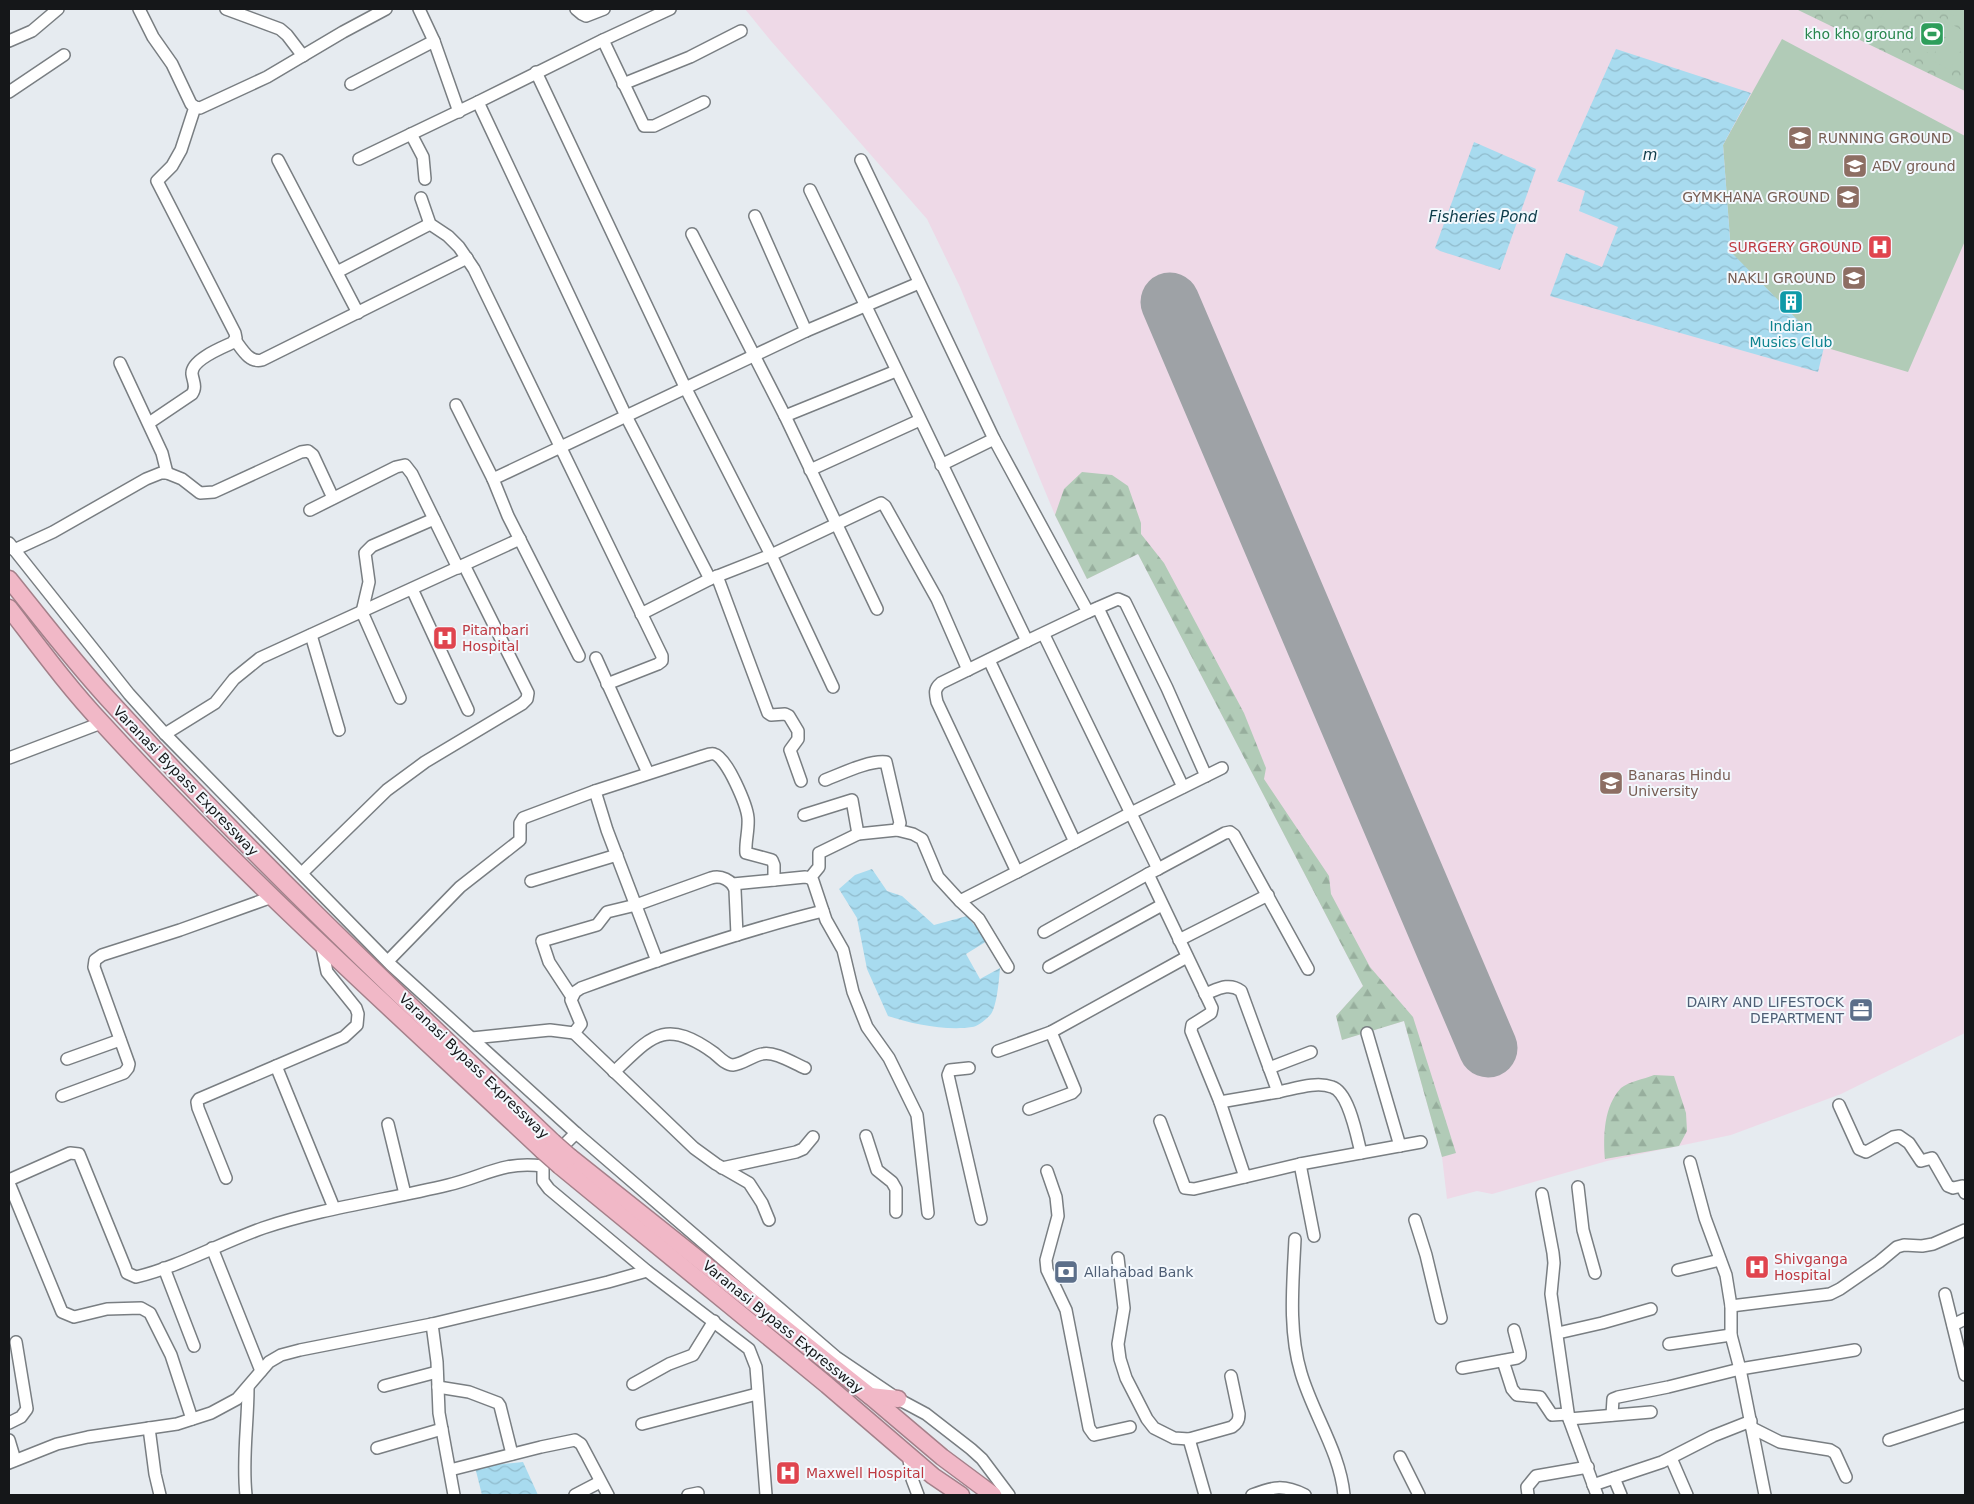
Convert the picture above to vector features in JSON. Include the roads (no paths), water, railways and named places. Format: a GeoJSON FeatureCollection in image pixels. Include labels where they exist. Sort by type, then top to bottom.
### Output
{"type":"FeatureCollection","features":[{"type":"Feature","properties":{"kind":"highway","name":"Varanasi Bypass Expressway"},"geometry":{"type":"LineString","coordinates":[[9,579],[108,699],[205,803],[346,944],[546,1153]]}},
{"type":"Feature","properties":{"kind":"highway","name":"Varanasi Bypass Expressway"},"geometry":{"type":"LineString","coordinates":[[9,608],[101,723],[272,897],[546,1153],[565,1161],[870,1396],[942,1457],[993,1495]]}},
{"type":"Feature","properties":{"kind":"highway","name":"Varanasi Bypass Expressway"},"geometry":{"type":"LineString","coordinates":[[565,1161],[933,1476],[961,1495]]}},
{"type":"Feature","properties":{"kind":"highway"},"geometry":{"type":"LineString","coordinates":[[870,1396],[898,1399]]}},
{"type":"Feature","properties":{"kind":"street"},"geometry":{"type":"LineString","coordinates":[[9,41],[32,32],[58,9]]}},
{"type":"Feature","properties":{"kind":"street"},"geometry":{"type":"LineString","coordinates":[[140,9],[153,37],[172,64],[187,92],[191,104],[195,107],[206,106],[267,77],[386,9]]}},
{"type":"Feature","properties":{"kind":"street"},"geometry":{"type":"LineString","coordinates":[[226,9],[280,29],[303,56]]}},
{"type":"Feature","properties":{"kind":"street"},"geometry":{"type":"LineString","coordinates":[[419,9],[434,41],[459,112]]}},
{"type":"Feature","properties":{"kind":"street"},"geometry":{"type":"LineString","coordinates":[[576,9],[586,16],[604,9]]}},
{"type":"Feature","properties":{"kind":"street"},"geometry":{"type":"LineString","coordinates":[[360,159],[603,40],[652,13],[670,9]]}},
{"type":"Feature","properties":{"kind":"street"},"geometry":{"type":"LineString","coordinates":[[623,84],[690,57],[741,31]]}},
{"type":"Feature","properties":{"kind":"street"},"geometry":{"type":"LineString","coordinates":[[603,40],[644,126],[649,127],[704,102]]}},
{"type":"Feature","properties":{"kind":"street"},"geometry":{"type":"LineString","coordinates":[[351,84],[434,41]]}},
{"type":"Feature","properties":{"kind":"street"},"geometry":{"type":"LineString","coordinates":[[9,92],[64,55]]}},
{"type":"Feature","properties":{"kind":"street"},"geometry":{"type":"LineString","coordinates":[[536,72],[685,387],[771,555],[833,687]]}},
{"type":"Feature","properties":{"kind":"street"},"geometry":{"type":"LineString","coordinates":[[478,102],[626,416],[713,578],[768,713],[771,716],[785,714],[789,716],[798,730],[798,738],[790,750],[801,781]]}},
{"type":"Feature","properties":{"kind":"street"},"geometry":{"type":"LineString","coordinates":[[195,107],[182,150],[172,166],[157,181],[235,333],[235,340],[249,357],[257,361],[467,258]]}},
{"type":"Feature","properties":{"kind":"street"},"geometry":{"type":"LineString","coordinates":[[411,134],[423,157],[425,179]]}},
{"type":"Feature","properties":{"kind":"street"},"geometry":{"type":"LineString","coordinates":[[278,160],[358,313]]}},
{"type":"Feature","properties":{"kind":"street"},"geometry":{"type":"LineString","coordinates":[[860,160],[994,439],[1093,610],[1183,788]]}},
{"type":"Feature","properties":{"kind":"street"},"geometry":{"type":"LineString","coordinates":[[810,190],[1027,641]]}},
{"type":"Feature","properties":{"kind":"street"},"geometry":{"type":"LineString","coordinates":[[421,198],[430,224],[448,236],[474,268],[662,656],[662,661],[658,664],[607,684]]}},
{"type":"Feature","properties":{"kind":"street"},"geometry":{"type":"LineString","coordinates":[[755,216],[806,331]]}},
{"type":"Feature","properties":{"kind":"street"},"geometry":{"type":"LineString","coordinates":[[337,272],[430,224]]}},
{"type":"Feature","properties":{"kind":"street"},"geometry":{"type":"LineString","coordinates":[[692,234],[784,416],[877,609]]}},
{"type":"Feature","properties":{"kind":"street"},"geometry":{"type":"LineString","coordinates":[[493,479],[806,331],[919,283]]}},
{"type":"Feature","properties":{"kind":"street"},"geometry":{"type":"LineString","coordinates":[[149,423],[192,394],[195,388],[192,374],[195,364],[235,340]]}},
{"type":"Feature","properties":{"kind":"street"},"geometry":{"type":"LineString","coordinates":[[120,363],[162,453],[167,473]]}},
{"type":"Feature","properties":{"kind":"street"},"geometry":{"type":"LineString","coordinates":[[784,416],[896,371]]}},
{"type":"Feature","properties":{"kind":"street"},"geometry":{"type":"LineString","coordinates":[[456,405],[579,656]]}},
{"type":"Feature","properties":{"kind":"street"},"geometry":{"type":"LineString","coordinates":[[810,470],[920,420]]}},
{"type":"Feature","properties":{"kind":"street"},"geometry":{"type":"LineString","coordinates":[[941,465],[994,439]]}},
{"type":"Feature","properties":{"kind":"street"},"geometry":{"type":"LineString","coordinates":[[333,498],[313,455],[308,451],[301,452],[214,492],[200,493],[182,479],[162,473],[146,479],[53,532],[11,547],[129,694],[165,734],[388,961],[576,1133],[836,1357],[898,1399],[926,1414],[972,1449],[982,1459],[1009,1495]]}},
{"type":"Feature","properties":{"kind":"street"},"geometry":{"type":"LineString","coordinates":[[302,873],[387,790],[425,762],[522,704],[527,699],[528,693],[461,566],[434,520],[412,474],[405,465],[396,467],[310,510]]}},
{"type":"Feature","properties":{"kind":"street"},"geometry":{"type":"LineString","coordinates":[[641,614],[713,578],[771,555],[881,503],[885,506],[937,599],[968,670]]}},
{"type":"Feature","properties":{"kind":"street"},"geometry":{"type":"LineString","coordinates":[[400,698],[362,612],[368,582],[364,559],[367,549],[434,520]]}},
{"type":"Feature","properties":{"kind":"street"},"geometry":{"type":"LineString","coordinates":[[165,734],[215,703],[234,679],[260,658],[520,539]]}},
{"type":"Feature","properties":{"kind":"street"},"geometry":{"type":"LineString","coordinates":[[412,589],[468,710]]}},
{"type":"Feature","properties":{"kind":"street"},"geometry":{"type":"LineString","coordinates":[[1017,872],[937,702],[936,688],[941,683],[1118,599],[1125,602],[1167,688],[1206,776]]}},
{"type":"Feature","properties":{"kind":"street"},"geometry":{"type":"LineString","coordinates":[[1044,634],[1131,813],[1153,871],[1162,905],[1212,1008],[1211,1013],[1192,1025],[1192,1031],[1220,1102],[1245,1177]]}},
{"type":"Feature","properties":{"kind":"street"},"geometry":{"type":"LineString","coordinates":[[311,635],[339,730]]}},
{"type":"Feature","properties":{"kind":"street"},"geometry":{"type":"LineString","coordinates":[[596,658],[648,773]]}},
{"type":"Feature","properties":{"kind":"street"},"geometry":{"type":"LineString","coordinates":[[989,660],[1075,842]]}},
{"type":"Feature","properties":{"kind":"street"},"geometry":{"type":"LineString","coordinates":[[9,758],[101,723]]}},
{"type":"Feature","properties":{"kind":"street"},"geometry":{"type":"LineString","coordinates":[[388,961],[460,887],[520,840],[520,822],[523,818],[595,791],[710,754],[717,755],[736,783],[747,811],[746,853],[772,860],[774,880]]}},
{"type":"Feature","properties":{"kind":"street"},"geometry":{"type":"LineString","coordinates":[[824,780],[854,769],[886,762],[900,823],[897,830]]}},
{"type":"Feature","properties":{"kind":"street"},"geometry":{"type":"LineString","coordinates":[[960,901],[1222,768]]}},
{"type":"Feature","properties":{"kind":"street"},"geometry":{"type":"LineString","coordinates":[[595,791],[601,812],[657,961]]}},
{"type":"Feature","properties":{"kind":"street"},"geometry":{"type":"LineString","coordinates":[[804,815],[852,800],[858,834]]}},
{"type":"Feature","properties":{"kind":"street"},"geometry":{"type":"LineString","coordinates":[[810,878],[819,867],[819,852],[858,834],[897,830],[913,834],[922,839],[938,876],[979,919],[1008,966]]}},
{"type":"Feature","properties":{"kind":"street"},"geometry":{"type":"LineString","coordinates":[[1044,932],[1153,871],[1230,832],[1234,835],[1308,969]]}},
{"type":"Feature","properties":{"kind":"street"},"geometry":{"type":"LineString","coordinates":[[532,881],[617,855]]}},
{"type":"Feature","properties":{"kind":"street"},"geometry":{"type":"LineString","coordinates":[[574,1033],[581,1024],[572,1004],[572,996],[549,962],[542,940],[597,925],[607,912],[636,905],[716,877],[722,877],[733,884],[805,876],[810,878],[823,911],[843,950],[853,992],[867,1027],[889,1058],[917,1116],[928,1214]]}},
{"type":"Feature","properties":{"kind":"street"},"geometry":{"type":"LineString","coordinates":[[733,884],[738,935]]}},
{"type":"Feature","properties":{"kind":"street"},"geometry":{"type":"LineString","coordinates":[[1179,940],[1268,895]]}},
{"type":"Feature","properties":{"kind":"street"},"geometry":{"type":"LineString","coordinates":[[62,1096],[126,1070],[129,1064],[94,967],[95,960],[102,955],[180,930],[272,897]]}},
{"type":"Feature","properties":{"kind":"street"},"geometry":{"type":"LineString","coordinates":[[1049,966],[1162,905]]}},
{"type":"Feature","properties":{"kind":"street"},"geometry":{"type":"LineString","coordinates":[[572,996],[581,988],[657,961],[738,935],[823,911]]}},
{"type":"Feature","properties":{"kind":"street"},"geometry":{"type":"LineString","coordinates":[[226,1178],[197,1102],[199,1099],[344,1036],[357,1025],[358,1014],[356,1008],[326,972],[321,943]]}},
{"type":"Feature","properties":{"kind":"street"},"geometry":{"type":"LineString","coordinates":[[998,1052],[1051,1032],[1187,957]]}},
{"type":"Feature","properties":{"kind":"street"},"geometry":{"type":"LineString","coordinates":[[1205,994],[1229,985],[1240,991],[1278,1092]]}},
{"type":"Feature","properties":{"kind":"street"},"geometry":{"type":"LineString","coordinates":[[472,1038],[550,1030],[574,1033],[688,1143],[722,1168],[749,1183],[762,1203],[769,1220]]}},
{"type":"Feature","properties":{"kind":"street"},"geometry":{"type":"LineString","coordinates":[[1029,1109],[1076,1090],[1051,1032]]}},
{"type":"Feature","properties":{"kind":"street"},"geometry":{"type":"LineString","coordinates":[[1367,1033],[1400,1146]]}},
{"type":"Feature","properties":{"kind":"street"},"geometry":{"type":"LineString","coordinates":[[614,1072],[649,1040],[660,1035],[673,1034],[693,1040],[726,1063],[732,1065],[766,1054],[805,1068]]}},
{"type":"Feature","properties":{"kind":"street"},"geometry":{"type":"LineString","coordinates":[[66,1059],[120,1040]]}},
{"type":"Feature","properties":{"kind":"street"},"geometry":{"type":"LineString","coordinates":[[1270,1068],[1311,1052]]}},
{"type":"Feature","properties":{"kind":"street"},"geometry":{"type":"LineString","coordinates":[[276,1066],[334,1208]]}},
{"type":"Feature","properties":{"kind":"street"},"geometry":{"type":"LineString","coordinates":[[969,1068],[950,1070],[948,1075],[981,1219]]}},
{"type":"Feature","properties":{"kind":"street"},"geometry":{"type":"LineString","coordinates":[[1220,1102],[1317,1086],[1334,1087],[1342,1093],[1347,1102],[1362,1153]]}},
{"type":"Feature","properties":{"kind":"street"},"geometry":{"type":"LineString","coordinates":[[1839,1105],[1859,1149],[1866,1152],[1893,1137],[1900,1136],[1909,1143],[1921,1161],[1932,1158],[1948,1186],[1953,1188],[1962,1186],[1965,1193]]}},
{"type":"Feature","properties":{"kind":"street"},"geometry":{"type":"LineString","coordinates":[[1160,1121],[1185,1188],[1194,1189],[1300,1164],[1421,1142]]}},
{"type":"Feature","properties":{"kind":"street"},"geometry":{"type":"LineString","coordinates":[[388,1124],[405,1194]]}},
{"type":"Feature","properties":{"kind":"street"},"geometry":{"type":"LineString","coordinates":[[9,1180],[70,1153],[79,1154],[82,1157],[127,1273],[136,1277],[164,1268],[264,1228],[334,1208],[454,1184],[546,1153],[576,1133]]}},
{"type":"Feature","properties":{"kind":"street"},"geometry":{"type":"LineString","coordinates":[[866,1136],[877,1170],[894,1185],[897,1198],[896,1212]]}},
{"type":"Feature","properties":{"kind":"street"},"geometry":{"type":"LineString","coordinates":[[722,1168],[796,1152],[803,1149],[813,1137]]}},
{"type":"Feature","properties":{"kind":"street"},"geometry":{"type":"LineString","coordinates":[[546,1153],[543,1180],[549,1189],[647,1271],[749,1349],[756,1367],[766,1495]]}},
{"type":"Feature","properties":{"kind":"street"},"geometry":{"type":"LineString","coordinates":[[1690,1162],[1706,1218],[1726,1275],[1731,1306],[1731,1335],[1740,1369],[1764,1495]]}},
{"type":"Feature","properties":{"kind":"street"},"geometry":{"type":"LineString","coordinates":[[1300,1164],[1314,1236]]}},
{"type":"Feature","properties":{"kind":"street"},"geometry":{"type":"LineString","coordinates":[[1047,1171],[1056,1197],[1058,1216],[1046,1260],[1047,1270],[1066,1310],[1089,1428],[1094,1434],[1130,1427]]}},
{"type":"Feature","properties":{"kind":"street"},"geometry":{"type":"LineString","coordinates":[[9,1183],[62,1312],[74,1317],[107,1309],[141,1308],[150,1313],[171,1355],[192,1419]]}},
{"type":"Feature","properties":{"kind":"street"},"geometry":{"type":"LineString","coordinates":[[1578,1187],[1583,1230],[1595,1273]]}},
{"type":"Feature","properties":{"kind":"street"},"geometry":{"type":"LineString","coordinates":[[1542,1194],[1553,1253],[1551,1294],[1569,1416],[1577,1446],[1588,1467],[1595,1490],[1614,1478],[1671,1458],[1707,1439],[1751,1424]]}},
{"type":"Feature","properties":{"kind":"street"},"geometry":{"type":"LineString","coordinates":[[1415,1220],[1426,1255],[1441,1318]]}},
{"type":"Feature","properties":{"kind":"street"},"geometry":{"type":"LineString","coordinates":[[1731,1306],[1830,1294],[1879,1262],[1897,1247],[1933,1244],[1965,1230]]}},
{"type":"Feature","properties":{"kind":"street"},"geometry":{"type":"LineString","coordinates":[[1295,1239],[1293,1333],[1301,1372],[1341,1473],[1344,1495]]}},
{"type":"Feature","properties":{"kind":"street"},"geometry":{"type":"LineString","coordinates":[[212,1248],[261,1371]]}},
{"type":"Feature","properties":{"kind":"street"},"geometry":{"type":"LineString","coordinates":[[1118,1258],[1124,1308],[1118,1344],[1120,1359],[1126,1378],[1147,1419],[1154,1428],[1174,1438],[1189,1439],[1232,1427],[1239,1420],[1231,1376]]}},
{"type":"Feature","properties":{"kind":"street"},"geometry":{"type":"LineString","coordinates":[[1678,1270],[1720,1260]]}},
{"type":"Feature","properties":{"kind":"street"},"geometry":{"type":"LineString","coordinates":[[164,1268],[194,1346]]}},
{"type":"Feature","properties":{"kind":"street"},"geometry":{"type":"LineString","coordinates":[[9,1440],[12,1462],[57,1444],[88,1437],[177,1424],[222,1409],[237,1399],[248,1388],[269,1362],[281,1355],[432,1324],[647,1271]]}},
{"type":"Feature","properties":{"kind":"street"},"geometry":{"type":"LineString","coordinates":[[1945,1294],[1965,1375]]}},
{"type":"Feature","properties":{"kind":"street"},"geometry":{"type":"LineString","coordinates":[[1558,1332],[1602,1323],[1651,1308]]}},
{"type":"Feature","properties":{"kind":"street"},"geometry":{"type":"LineString","coordinates":[[1953,1326],[1965,1318]]}},
{"type":"Feature","properties":{"kind":"street"},"geometry":{"type":"LineString","coordinates":[[634,1384],[669,1364],[693,1355],[714,1321]]}},
{"type":"Feature","properties":{"kind":"street"},"geometry":{"type":"LineString","coordinates":[[432,1324],[439,1413],[454,1495]]}},
{"type":"Feature","properties":{"kind":"street"},"geometry":{"type":"LineString","coordinates":[[1462,1368],[1520,1356],[1514,1330]]}},
{"type":"Feature","properties":{"kind":"street"},"geometry":{"type":"LineString","coordinates":[[1669,1344],[1731,1335]]}},
{"type":"Feature","properties":{"kind":"street"},"geometry":{"type":"LineString","coordinates":[[9,1428],[9,1422],[21,1417],[27,1409],[16,1342]]}},
{"type":"Feature","properties":{"kind":"street"},"geometry":{"type":"LineString","coordinates":[[1612,1415],[1613,1399],[1618,1396],[1668,1387],[1740,1369],[1855,1350]]}},
{"type":"Feature","properties":{"kind":"street"},"geometry":{"type":"LineString","coordinates":[[1503,1361],[1512,1389],[1517,1396],[1540,1397],[1544,1400],[1552,1415],[1612,1415],[1651,1412]]}},
{"type":"Feature","properties":{"kind":"street"},"geometry":{"type":"LineString","coordinates":[[384,1386],[437,1372]]}},
{"type":"Feature","properties":{"kind":"street"},"geometry":{"type":"LineString","coordinates":[[438,1387],[469,1392],[498,1403],[512,1454]]}},
{"type":"Feature","properties":{"kind":"street"},"geometry":{"type":"LineString","coordinates":[[246,1495],[243,1460],[248,1420],[248,1388]]}},
{"type":"Feature","properties":{"kind":"street"},"geometry":{"type":"LineString","coordinates":[[642,1424],[757,1394]]}},
{"type":"Feature","properties":{"kind":"street"},"geometry":{"type":"LineString","coordinates":[[1889,1440],[1965,1415]]}},
{"type":"Feature","properties":{"kind":"street"},"geometry":{"type":"LineString","coordinates":[[1751,1424],[1780,1442],[1830,1450],[1835,1454],[1846,1477]]}},
{"type":"Feature","properties":{"kind":"street"},"geometry":{"type":"LineString","coordinates":[[149,1428],[155,1474],[160,1495]]}},
{"type":"Feature","properties":{"kind":"street"},"geometry":{"type":"LineString","coordinates":[[378,1448],[442,1429]]}},
{"type":"Feature","properties":{"kind":"street"},"geometry":{"type":"LineString","coordinates":[[1189,1439],[1205,1495]]}},
{"type":"Feature","properties":{"kind":"street"},"geometry":{"type":"LineString","coordinates":[[450,1470],[574,1440],[581,1444],[608,1495]]}},
{"type":"Feature","properties":{"kind":"street"},"geometry":{"type":"LineString","coordinates":[[908,1453],[912,1479],[918,1495]]}},
{"type":"Feature","properties":{"kind":"street"},"geometry":{"type":"LineString","coordinates":[[1400,1458],[1419,1495]]}},
{"type":"Feature","properties":{"kind":"street"},"geometry":{"type":"LineString","coordinates":[[1671,1458],[1687,1495]]}},
{"type":"Feature","properties":{"kind":"street"},"geometry":{"type":"LineString","coordinates":[[1528,1495],[1527,1487],[1536,1476],[1588,1467]]}},
{"type":"Feature","properties":{"kind":"street"},"geometry":{"type":"LineString","coordinates":[[1614,1478],[1621,1495]]}},
{"type":"Feature","properties":{"kind":"street"},"geometry":{"type":"LineString","coordinates":[[575,1495],[600,1482]]}},
{"type":"Feature","properties":{"kind":"street"},"geometry":{"type":"LineString","coordinates":[[1252,1495],[1282,1487],[1292,1489],[1304,1495]]}},
{"type":"Feature","properties":{"kind":"water","name":"m"},"geometry":{"type":"Polygon","coordinates":[[[1616,49],[1751,93],[1723,145],[1731,252],[1824,347],[1818,372],[1550,296],[1566,253],[1602,267],[1618,227],[1579,211],[1585,191],[1557,181],[1616,49]]]}},
{"type":"Feature","properties":{"kind":"water","name":"Fisheries Pond"},"geometry":{"type":"Polygon","coordinates":[[[1474,142],[1536,169],[1500,270],[1435,248],[1474,142]]]}},
{"type":"Feature","properties":{"kind":"water"},"geometry":{"type":"Polygon","coordinates":[[[872,869],[887,891],[902,896],[934,925],[967,916],[987,941],[966,954],[980,979],[1000,968],[995,1005],[991,1014],[982,1022],[974,1027],[952,1028],[907,1022],[888,1016],[867,969],[857,918],[839,889],[855,875],[872,869]]]}},
{"type":"Feature","properties":{"kind":"water"},"geometry":{"type":"Polygon","coordinates":[[[523,1462],[538,1495],[482,1495],[475,1467],[523,1462]]]}},
{"type":"Feature","properties":{"kind":"place","name":"kho kho ground"},"geometry":{"type":"Point","coordinates":[1932,34]}},
{"type":"Feature","properties":{"kind":"place","name":"RUNNING GROUND"},"geometry":{"type":"Point","coordinates":[1800,138]}},
{"type":"Feature","properties":{"kind":"place","name":"ADV ground"},"geometry":{"type":"Point","coordinates":[1855,166]}},
{"type":"Feature","properties":{"kind":"place","name":"GYMKHANA GROUND"},"geometry":{"type":"Point","coordinates":[1848,197]}},
{"type":"Feature","properties":{"kind":"place","name":"SURGERY GROUND"},"geometry":{"type":"Point","coordinates":[1880,247]}},
{"type":"Feature","properties":{"kind":"place","name":"NAKLI GROUND"},"geometry":{"type":"Point","coordinates":[1854,278]}},
{"type":"Feature","properties":{"kind":"place","name":"Indian Musics Club"},"geometry":{"type":"Point","coordinates":[1791,302]}},
{"type":"Feature","properties":{"kind":"place","name":"Pitambari Hospital"},"geometry":{"type":"Point","coordinates":[445,638]}},
{"type":"Feature","properties":{"kind":"place","name":"Banaras Hindu University"},"geometry":{"type":"Point","coordinates":[1611,783]}},
{"type":"Feature","properties":{"kind":"place","name":"DAIRY AND LIFESTOCK DEPARTMENT"},"geometry":{"type":"Point","coordinates":[1861,1010]}},
{"type":"Feature","properties":{"kind":"place","name":"Shivganga Hospital"},"geometry":{"type":"Point","coordinates":[1757,1267]}},
{"type":"Feature","properties":{"kind":"place","name":"Allahabad Bank"},"geometry":{"type":"Point","coordinates":[1066,1272]}},
{"type":"Feature","properties":{"kind":"place","name":"Maxwell Hospital"},"geometry":{"type":"Point","coordinates":[788,1473]}}]}
